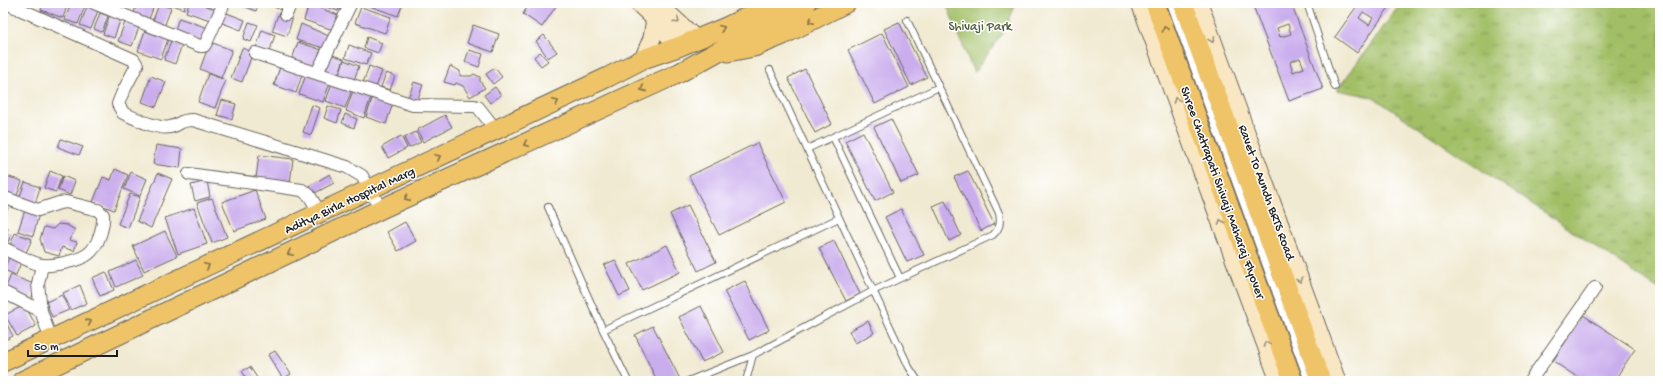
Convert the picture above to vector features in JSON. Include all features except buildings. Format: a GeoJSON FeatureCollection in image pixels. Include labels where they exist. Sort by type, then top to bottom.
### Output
{"type":"FeatureCollection","features":[{"type":"Feature","properties":{"kind":"main road","name":"Aditya Birla Hospital Marg"},"geometry":{"type":"LineString","coordinates":[[3,362],[608,78],[643,58],[678,47],[754,10],[776,3]]}},
{"type":"Feature","properties":{"kind":"main road","name":"Aditya Birla Hospital Marg"},"geometry":{"type":"LineString","coordinates":[[22,381],[381,209],[679,73],[806,3]]}},
{"type":"Feature","properties":{"kind":"main road"},"geometry":{"type":"LineString","coordinates":[[712,55],[761,44],[783,35],[846,3]]}},
{"type":"Feature","properties":{"kind":"main road","name":"Shree Chatrapati Shivaji Maharaj Flyover"},"geometry":{"type":"LineString","coordinates":[[1155,3],[1294,381]]}},
{"type":"Feature","properties":{"kind":"main road","name":"Shree Chatrapati Shivaji Maharaj Flyover"},"geometry":{"type":"LineString","coordinates":[[1183,3],[1321,381]]}},
{"type":"Feature","properties":{"kind":"street"},"geometry":{"type":"LineString","coordinates":[[6,3],[134,60],[137,65],[118,104],[123,113],[161,128],[172,127],[182,120],[193,120],[347,167],[362,176],[381,209]]}},
{"type":"Feature","properties":{"kind":"street"},"geometry":{"type":"LineString","coordinates":[[94,3],[200,46],[204,46],[208,41],[224,3]]}},
{"type":"Feature","properties":{"kind":"street"},"geometry":{"type":"LineString","coordinates":[[317,73],[351,3]]}},
{"type":"Feature","properties":{"kind":"street"},"geometry":{"type":"LineString","coordinates":[[638,3],[656,11],[696,38]]}},
{"type":"Feature","properties":{"kind":"street"},"geometry":{"type":"LineString","coordinates":[[1140,3],[1279,381]]}},
{"type":"Feature","properties":{"kind":"street","name":"Ravet To Aundh BRTS Road"},"geometry":{"type":"LineString","coordinates":[[1198,3],[1337,381]]}},
{"type":"Feature","properties":{"kind":"street"},"geometry":{"type":"LineString","coordinates":[[656,11],[678,47]]}},
{"type":"Feature","properties":{"kind":"street"},"geometry":{"type":"LineString","coordinates":[[643,58],[652,38],[656,11]]}},
{"type":"Feature","properties":{"kind":"street"},"geometry":{"type":"LineString","coordinates":[[255,53],[413,105],[474,106],[478,108],[496,130]]}},
{"type":"Feature","properties":{"kind":"street"},"geometry":{"type":"LineString","coordinates":[[190,174],[302,190],[309,195],[320,213]]}},
{"type":"Feature","properties":{"kind":"street"},"geometry":{"type":"LineString","coordinates":[[3,197],[38,210],[66,202],[98,210],[103,215],[104,222],[95,246],[89,254],[77,260],[42,265],[3,248]]}},
{"type":"Feature","properties":{"kind":"street"},"geometry":{"type":"LineString","coordinates":[[42,265],[38,284],[41,311],[51,340]]}},
{"type":"Feature","properties":{"kind":"street"},"geometry":{"type":"LineString","coordinates":[[1530,381],[1595,288]]}},
{"type":"Feature","properties":{"kind":"street"},"geometry":{"type":"LineString","coordinates":[[3,292],[41,311]]}},
{"type":"Feature","properties":{"kind":"lane"},"geometry":{"type":"LineString","coordinates":[[1170,3],[1308,381]]}},
{"type":"Feature","properties":{"kind":"lane"},"geometry":{"type":"LineString","coordinates":[[1307,3],[1336,87]]}},
{"type":"Feature","properties":{"kind":"lane"},"geometry":{"type":"LineString","coordinates":[[688,381],[753,355],[873,290],[993,235],[999,229],[1001,221],[999,213],[907,20]]}},
{"type":"Feature","properties":{"kind":"lane"},"geometry":{"type":"LineString","coordinates":[[770,70],[909,367],[918,381]]}},
{"type":"Feature","properties":{"kind":"lane"},"geometry":{"type":"LineString","coordinates":[[807,149],[939,87]]}},
{"type":"Feature","properties":{"kind":"lane"},"geometry":{"type":"LineString","coordinates":[[833,137],[900,278]]}},
{"type":"Feature","properties":{"kind":"lane"},"geometry":{"type":"LineString","coordinates":[[548,207],[603,330],[628,381]]}},
{"type":"Feature","properties":{"kind":"lane"},"geometry":{"type":"LineString","coordinates":[[603,330],[839,218]]}},
{"type":"Feature","properties":{"kind":"lane"},"geometry":{"type":"LineString","coordinates":[[746,381],[753,355]]}},
{"type":"Feature","properties":{"kind":"green space","name":"Shivaji Park"},"geometry":{"type":"Polygon","coordinates":[[[946,3],[1016,3],[1005,30],[974,73],[946,3]]]}},
{"type":"Feature","properties":{"kind":"green space"},"geometry":{"type":"Polygon","coordinates":[[[1401,3],[1660,3],[1660,290],[1373,97],[1337,90],[1401,3]]]}}]}
